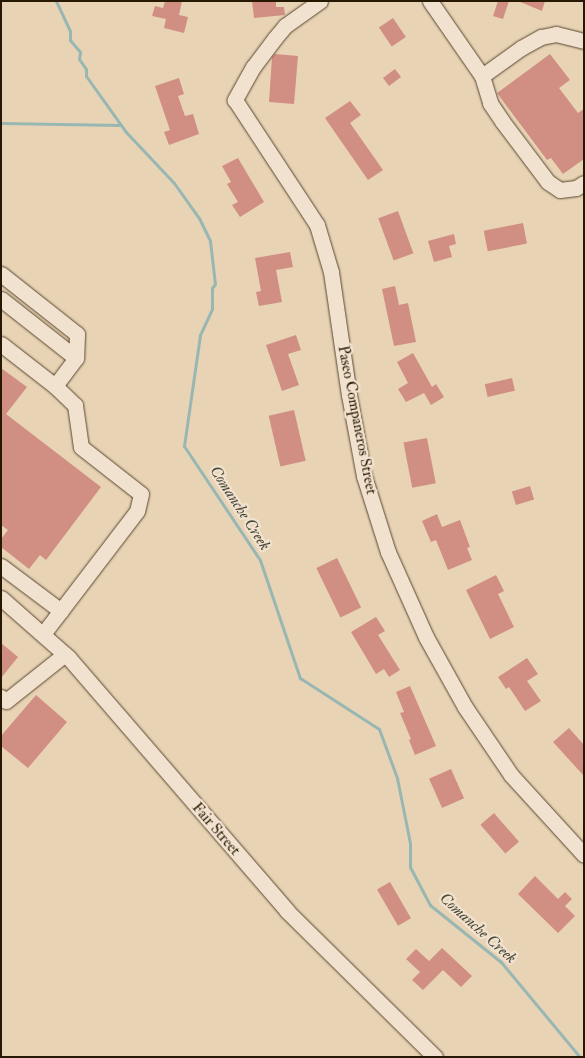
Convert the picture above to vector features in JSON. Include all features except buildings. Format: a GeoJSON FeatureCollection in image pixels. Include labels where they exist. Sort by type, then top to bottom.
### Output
{"type":"FeatureCollection","features":[{"type":"Feature","properties":{"kind":"street","name":"Paseo Companeros Street"},"geometry":{"type":"LineString","coordinates":[[320,1],[285,26],[253,67],[235,100],[317,225],[331,272],[349,395],[364,476],[388,552],[426,637],[465,707],[511,775],[584,855]]}},
{"type":"Feature","properties":{"kind":"street"},"geometry":{"type":"LineString","coordinates":[[430,1],[482,76],[490,103],[548,182],[560,190],[576,188],[584,183]]}},
{"type":"Feature","properties":{"kind":"street"},"geometry":{"type":"LineString","coordinates":[[482,76],[521,48],[542,37],[556,34],[584,41]]}},
{"type":"Feature","properties":{"kind":"street"},"geometry":{"type":"LineString","coordinates":[[1,274],[77,334],[76,358],[55,386]]}},
{"type":"Feature","properties":{"kind":"street"},"geometry":{"type":"LineString","coordinates":[[1,299],[76,358]]}},
{"type":"Feature","properties":{"kind":"street"},"geometry":{"type":"LineString","coordinates":[[1,344],[55,386],[75,405],[81,447],[140,494],[137,511],[43,634]]}},
{"type":"Feature","properties":{"kind":"street"},"geometry":{"type":"LineString","coordinates":[[1,566],[61,611]]}},
{"type":"Feature","properties":{"kind":"street","name":"Fair Street"},"geometry":{"type":"LineString","coordinates":[[1,598],[65,654],[287,911],[435,1057]]}},
{"type":"Feature","properties":{"kind":"street"},"geometry":{"type":"LineString","coordinates":[[1,698],[6,701],[65,654]]}},
{"type":"Feature","properties":{"kind":"waterway","name":"Comanche Creek"},"geometry":{"type":"LineString","coordinates":[[56,1],[70,31],[70,40],[80,52],[79,59],[86,69],[86,76],[126,132],[174,183],[199,218],[210,241],[215,284],[212,288],[212,309],[200,335],[184,446],[260,560],[300,678],[379,729],[397,778],[410,843],[410,867],[430,905],[501,962],[580,1057]]}},
{"type":"Feature","properties":{"kind":"waterway"},"geometry":{"type":"LineString","coordinates":[[1,123],[120,125]]}}]}
